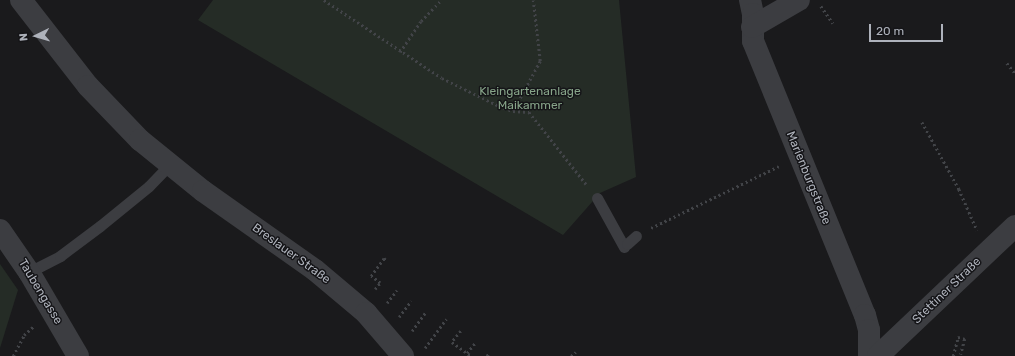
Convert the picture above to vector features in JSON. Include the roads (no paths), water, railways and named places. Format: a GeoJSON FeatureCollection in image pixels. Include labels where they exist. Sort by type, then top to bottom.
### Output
{"type":"FeatureCollection","features":[{"type":"Feature","properties":{"kind":"street","name":"Breslauer Straße"},"geometry":{"type":"LineString","coordinates":[[21,0],[88,86],[140,140],[170,164],[315,270],[361,308],[386,334],[403,356]]}},
{"type":"Feature","properties":{"kind":"street","name":"Marienburgstraße"},"geometry":{"type":"LineString","coordinates":[[750,0],[753,14],[753,41],[865,315],[868,330],[869,356]]}},
{"type":"Feature","properties":{"kind":"street"},"geometry":{"type":"LineString","coordinates":[[752,27],[798,0]]}},
{"type":"Feature","properties":{"kind":"street","name":"Stettiner Straße"},"geometry":{"type":"LineString","coordinates":[[878,356],[1015,226]]}},
{"type":"Feature","properties":{"kind":"street","name":"Taubengasse"},"geometry":{"type":"LineString","coordinates":[[0,230],[29,272],[78,356]]}},
{"type":"Feature","properties":{"kind":"lane"},"geometry":{"type":"LineString","coordinates":[[29,272],[60,256],[100,226],[148,186],[170,164]]}},
{"type":"Feature","properties":{"kind":"lane"},"geometry":{"type":"LineString","coordinates":[[597,198],[626,246],[636,236]]}},
{"type":"Feature","properties":{"kind":"park label","name":"Kleingartenanlage Maikammer"},"geometry":{"type":"Point","coordinates":[530,99]}}]}
